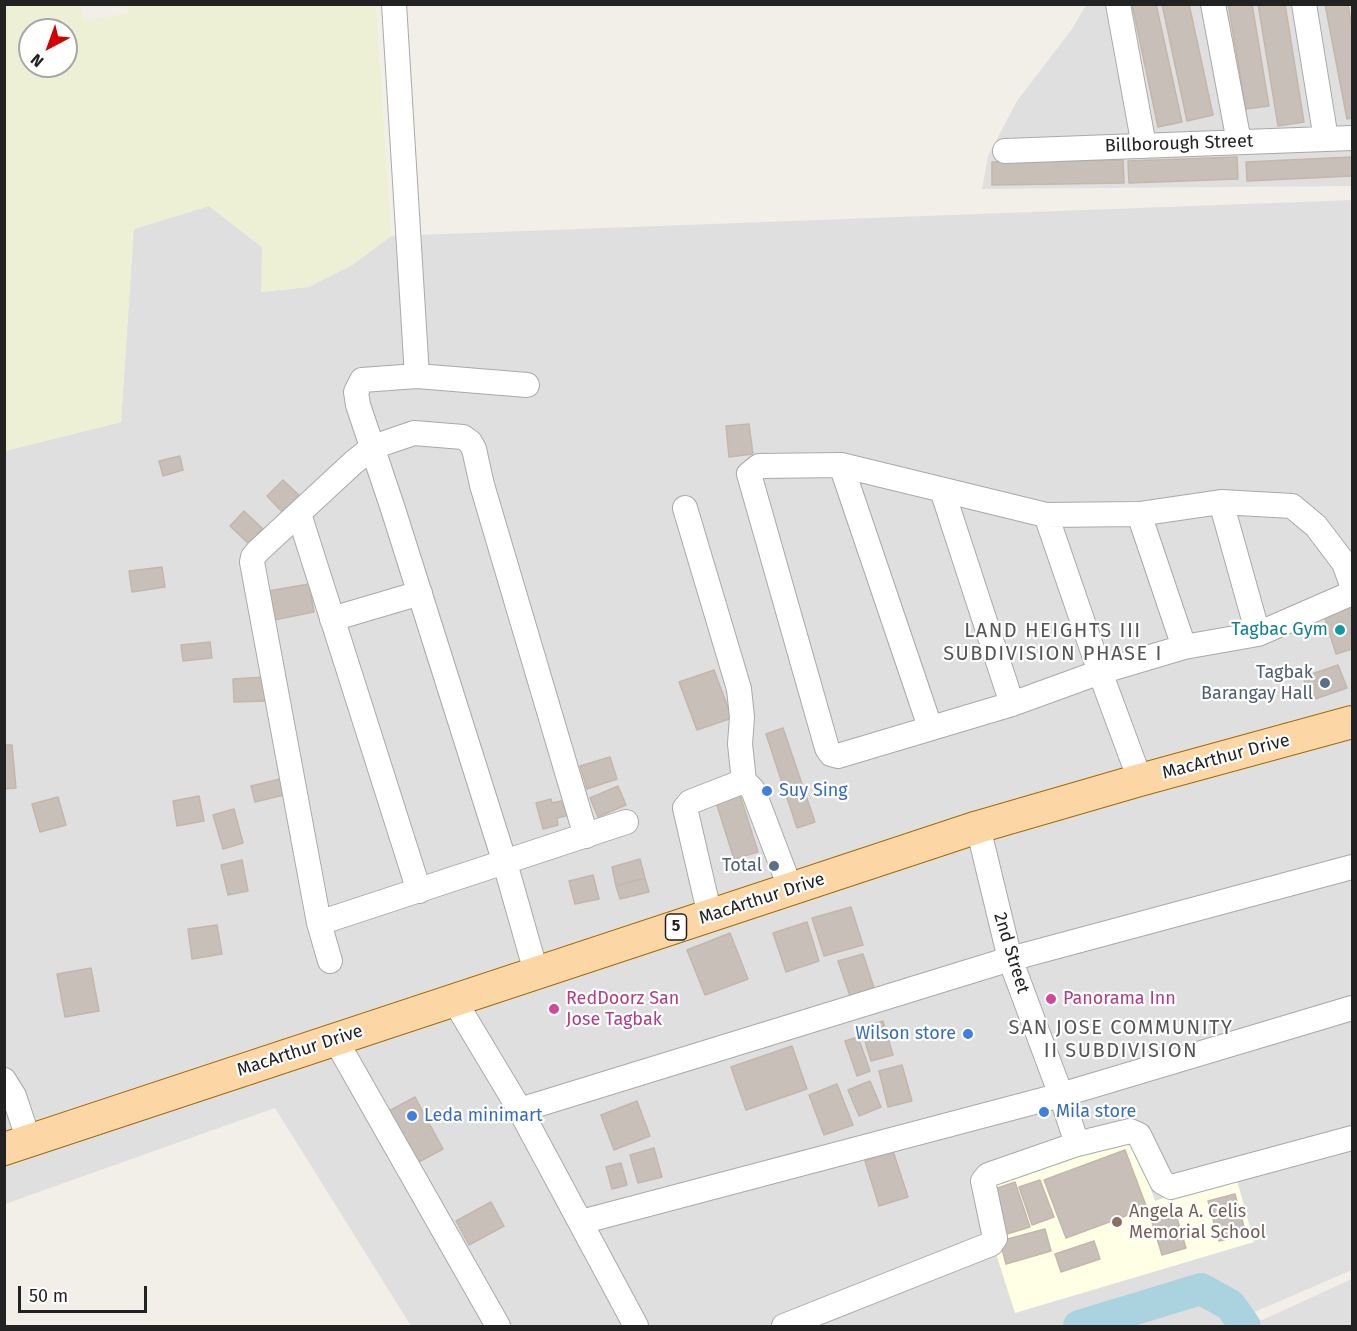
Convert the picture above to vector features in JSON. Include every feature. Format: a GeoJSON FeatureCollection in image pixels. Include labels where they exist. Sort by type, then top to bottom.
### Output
{"type":"FeatureCollection","features":[{"type":"Feature","properties":{"kind":"main road","name":"MacArthur Drive"},"geometry":{"type":"LineString","coordinates":[[17,1145],[978,827],[1353,722]]}},
{"type":"Feature","properties":{"kind":"street"},"geometry":{"type":"LineString","coordinates":[[393,4],[417,376]]}},
{"type":"Feature","properties":{"kind":"street"},"geometry":{"type":"LineString","coordinates":[[1118,4],[1144,146]]}},
{"type":"Feature","properties":{"kind":"street"},"geometry":{"type":"LineString","coordinates":[[1214,4],[1239,142]]}},
{"type":"Feature","properties":{"kind":"street"},"geometry":{"type":"LineString","coordinates":[[1304,4],[1326,139]]}},
{"type":"Feature","properties":{"kind":"street","name":"Billborough Street"},"geometry":{"type":"LineString","coordinates":[[1005,151],[1353,138]]}},
{"type":"Feature","properties":{"kind":"street"},"geometry":{"type":"LineString","coordinates":[[527,385],[417,376],[362,381],[358,386],[358,405],[505,863],[536,972]]}},
{"type":"Feature","properties":{"kind":"street"},"geometry":{"type":"LineString","coordinates":[[330,961],[319,923],[252,562],[258,551],[373,447],[414,433],[463,437],[474,449],[586,836]]}},
{"type":"Feature","properties":{"kind":"street"},"geometry":{"type":"LineString","coordinates":[[841,465],[930,727]]}},
{"type":"Feature","properties":{"kind":"street"},"geometry":{"type":"LineString","coordinates":[[841,465],[942,490],[1046,514],[1139,514],[1221,502],[1292,506],[1316,526],[1344,563],[1352,585],[1352,592],[1258,634],[1184,647],[1100,672],[1012,704],[838,756],[831,754],[827,748],[749,474],[759,466],[841,465]]}},
{"type":"Feature","properties":{"kind":"street"},"geometry":{"type":"LineString","coordinates":[[942,490],[1012,704]]}},
{"type":"Feature","properties":{"kind":"street"},"geometry":{"type":"LineString","coordinates":[[1221,502],[1258,634]]}},
{"type":"Feature","properties":{"kind":"street"},"geometry":{"type":"LineString","coordinates":[[685,508],[739,689],[742,717],[740,744],[744,781],[753,790],[791,890]]}},
{"type":"Feature","properties":{"kind":"street"},"geometry":{"type":"LineString","coordinates":[[299,514],[419,891]]}},
{"type":"Feature","properties":{"kind":"street"},"geometry":{"type":"LineString","coordinates":[[1046,514],[1140,780]]}},
{"type":"Feature","properties":{"kind":"street"},"geometry":{"type":"LineString","coordinates":[[1139,514],[1184,647]]}},
{"type":"Feature","properties":{"kind":"street"},"geometry":{"type":"LineString","coordinates":[[332,619],[420,593]]}},
{"type":"Feature","properties":{"kind":"street"},"geometry":{"type":"LineString","coordinates":[[710,916],[685,808],[690,802],[744,781]]}},
{"type":"Feature","properties":{"kind":"street"},"geometry":{"type":"LineString","coordinates":[[319,923],[626,822]]}},
{"type":"Feature","properties":{"kind":"street","name":"2nd Street"},"geometry":{"type":"LineString","coordinates":[[978,827],[1010,959],[1077,1144]]}},
{"type":"Feature","properties":{"kind":"street"},"geometry":{"type":"LineString","coordinates":[[520,1110],[1010,959],[1353,867]]}},
{"type":"Feature","properties":{"kind":"street"},"geometry":{"type":"LineString","coordinates":[[454,1000],[520,1110],[636,1326]]}},
{"type":"Feature","properties":{"kind":"street"},"geometry":{"type":"LineString","coordinates":[[581,1222],[1060,1095],[1353,1008]]}},
{"type":"Feature","properties":{"kind":"street"},"geometry":{"type":"LineString","coordinates":[[335,1039],[498,1326]]}},
{"type":"Feature","properties":{"kind":"street"},"geometry":{"type":"LineString","coordinates":[[4,1080],[14,1096],[17,1145]]}},
{"type":"Feature","properties":{"kind":"street"},"geometry":{"type":"LineString","coordinates":[[784,1326],[991,1244],[995,1238],[984,1179],[988,1175],[1077,1144],[1130,1131],[1135,1132],[1162,1182],[1171,1187],[1353,1138]]}},
{"type":"Feature","properties":{"kind":"shaded area"},"geometry":{"type":"Polygon","coordinates":[[[4,5],[80,5],[84,21],[128,13],[128,5],[376,5],[391,236],[352,265],[308,287],[261,292],[262,247],[209,206],[134,229],[121,422],[5,451],[4,5]]]}},
{"type":"Feature","properties":{"kind":"shaded area"},"geometry":{"type":"Polygon","coordinates":[[[1086,5],[1352,5],[1352,186],[982,189],[988,156],[1017,101],[1072,29],[1086,5]]]}},
{"type":"Feature","properties":{"kind":"shaded area"},"geometry":{"type":"Polygon","coordinates":[[[1352,200],[1352,1270],[1222,1326],[411,1326],[275,1108],[5,1204],[4,451],[121,422],[133,229],[209,206],[262,247],[262,292],[308,287],[352,265],[391,236],[1352,200]]]}},
{"type":"Feature","properties":{"kind":"shaded area","name":"Angela A. Celis Memorial School"},"geometry":{"type":"Polygon","coordinates":[[[1131,1133],[1155,1201],[1235,1173],[1254,1242],[1015,1313],[974,1185],[1131,1133]]]}},
{"type":"Feature","properties":{"kind":"shaded area"},"geometry":{"type":"Polygon","coordinates":[[[1352,1279],[1352,1326],[1262,1326],[1260,1321],[1352,1279]]]}},
{"type":"Feature","properties":{"kind":"building"},"geometry":{"type":"Polygon","coordinates":[[[1132,4],[1156,4],[1182,122],[1158,127],[1132,4]]]}},
{"type":"Feature","properties":{"kind":"building"},"geometry":{"type":"Polygon","coordinates":[[[1162,4],[1189,4],[1213,115],[1187,121],[1162,4]]]}},
{"type":"Feature","properties":{"kind":"building"},"geometry":{"type":"Polygon","coordinates":[[[1228,4],[1252,4],[1269,106],[1246,109],[1228,4]]]}},
{"type":"Feature","properties":{"kind":"building"},"geometry":{"type":"Polygon","coordinates":[[[1258,4],[1285,4],[1304,122],[1278,126],[1258,4]]]}},
{"type":"Feature","properties":{"kind":"building"},"geometry":{"type":"Polygon","coordinates":[[[1325,4],[1348,4],[1352,29],[1352,118],[1347,119],[1325,4]]]}},
{"type":"Feature","properties":{"kind":"building"},"geometry":{"type":"Polygon","coordinates":[[[1237,157],[1238,179],[1129,183],[1128,161],[1237,157]]]}},
{"type":"Feature","properties":{"kind":"building"},"geometry":{"type":"Polygon","coordinates":[[[1352,157],[1352,176],[1247,181],[1246,162],[1352,157]]]}},
{"type":"Feature","properties":{"kind":"building"},"geometry":{"type":"Polygon","coordinates":[[[1123,160],[1124,183],[992,185],[992,162],[1123,160]]]}},
{"type":"Feature","properties":{"kind":"building"},"geometry":{"type":"Polygon","coordinates":[[[749,424],[753,454],[729,457],[726,426],[749,424]]]}},
{"type":"Feature","properties":{"kind":"building"},"geometry":{"type":"Polygon","coordinates":[[[180,456],[183,470],[163,476],[159,461],[180,456]]]}},
{"type":"Feature","properties":{"kind":"building"},"geometry":{"type":"Polygon","coordinates":[[[283,480],[304,500],[287,517],[267,496],[283,480]]]}},
{"type":"Feature","properties":{"kind":"building"},"geometry":{"type":"Polygon","coordinates":[[[244,511],[263,529],[249,544],[230,526],[244,511]]]}},
{"type":"Feature","properties":{"kind":"building"},"geometry":{"type":"Polygon","coordinates":[[[162,567],[165,587],[132,592],[129,571],[162,567]]]}},
{"type":"Feature","properties":{"kind":"building"},"geometry":{"type":"Polygon","coordinates":[[[309,584],[314,612],[274,620],[268,591],[309,584]]]}},
{"type":"Feature","properties":{"kind":"building","name":"Tagbac Gym"},"geometry":{"type":"Polygon","coordinates":[[[1352,603],[1352,649],[1336,654],[1323,612],[1352,603]]]}},
{"type":"Feature","properties":{"kind":"building"},"geometry":{"type":"Polygon","coordinates":[[[210,642],[212,658],[183,661],[181,645],[210,642]]]}},
{"type":"Feature","properties":{"kind":"building","name":"Tagbak Barangay Hall"},"geometry":{"type":"Polygon","coordinates":[[[1338,665],[1347,688],[1312,700],[1303,677],[1338,665]]]}},
{"type":"Feature","properties":{"kind":"building"},"geometry":{"type":"Polygon","coordinates":[[[714,670],[732,718],[697,730],[679,682],[714,670]]]}},
{"type":"Feature","properties":{"kind":"building"},"geometry":{"type":"Polygon","coordinates":[[[265,677],[266,701],[234,702],[233,679],[265,677]]]}},
{"type":"Feature","properties":{"kind":"building"},"geometry":{"type":"Polygon","coordinates":[[[783,728],[815,822],[797,828],[766,734],[783,728]]]}},
{"type":"Feature","properties":{"kind":"building"},"geometry":{"type":"Polygon","coordinates":[[[4,745],[12,745],[16,788],[4,789],[4,745]]]}},
{"type":"Feature","properties":{"kind":"building"},"geometry":{"type":"Polygon","coordinates":[[[610,757],[617,779],[587,789],[580,766],[610,757]]]}},
{"type":"Feature","properties":{"kind":"building"},"geometry":{"type":"Polygon","coordinates":[[[280,779],[284,795],[255,802],[251,786],[280,779]]]}},
{"type":"Feature","properties":{"kind":"building"},"geometry":{"type":"Polygon","coordinates":[[[618,786],[626,805],[598,817],[590,798],[618,786]]]}},
{"type":"Feature","properties":{"kind":"building"},"geometry":{"type":"Polygon","coordinates":[[[739,792],[758,852],[734,859],[715,799],[739,792]]]}},
{"type":"Feature","properties":{"kind":"building"},"geometry":{"type":"Polygon","coordinates":[[[199,796],[204,821],[177,826],[173,801],[199,796]]]}},
{"type":"Feature","properties":{"kind":"building"},"geometry":{"type":"Polygon","coordinates":[[[58,797],[66,825],[40,832],[32,804],[58,797]]]}},
{"type":"Feature","properties":{"kind":"building"},"geometry":{"type":"Polygon","coordinates":[[[551,799],[552,803],[570,799],[574,814],[557,818],[558,825],[543,829],[536,803],[551,799]]]}},
{"type":"Feature","properties":{"kind":"building"},"geometry":{"type":"Polygon","coordinates":[[[234,809],[243,843],[223,849],[213,815],[234,809]]]}},
{"type":"Feature","properties":{"kind":"building"},"geometry":{"type":"Polygon","coordinates":[[[640,859],[645,878],[616,886],[612,867],[640,859]]]}},
{"type":"Feature","properties":{"kind":"building"},"geometry":{"type":"Polygon","coordinates":[[[242,860],[248,891],[228,895],[221,865],[242,860]]]}},
{"type":"Feature","properties":{"kind":"building"},"geometry":{"type":"Polygon","coordinates":[[[593,875],[599,899],[575,904],[569,881],[593,875]]]}},
{"type":"Feature","properties":{"kind":"building"},"geometry":{"type":"Polygon","coordinates":[[[645,878],[649,892],[620,899],[616,886],[645,878]]]}},
{"type":"Feature","properties":{"kind":"building"},"geometry":{"type":"Polygon","coordinates":[[[851,907],[863,945],[824,956],[812,918],[851,907]]]}},
{"type":"Feature","properties":{"kind":"building"},"geometry":{"type":"Polygon","coordinates":[[[807,922],[819,961],[786,972],[773,933],[807,922]]]}},
{"type":"Feature","properties":{"kind":"building"},"geometry":{"type":"Polygon","coordinates":[[[217,925],[222,954],[192,959],[188,929],[217,925]]]}},
{"type":"Feature","properties":{"kind":"building"},"geometry":{"type":"Polygon","coordinates":[[[730,933],[748,979],[705,995],[687,950],[730,933]]]}},
{"type":"Feature","properties":{"kind":"building"},"geometry":{"type":"Polygon","coordinates":[[[863,954],[874,988],[850,996],[838,961],[863,954]]]}},
{"type":"Feature","properties":{"kind":"building"},"geometry":{"type":"Polygon","coordinates":[[[91,968],[99,1011],[65,1017],[57,974],[91,968]]]}},
{"type":"Feature","properties":{"kind":"building"},"geometry":{"type":"Polygon","coordinates":[[[883,1021],[893,1055],[871,1061],[861,1028],[883,1021]]]}},
{"type":"Feature","properties":{"kind":"building"},"geometry":{"type":"Polygon","coordinates":[[[858,1037],[870,1071],[857,1076],[845,1041],[858,1037]]]}},
{"type":"Feature","properties":{"kind":"building"},"geometry":{"type":"Polygon","coordinates":[[[792,1046],[807,1089],[746,1110],[731,1067],[792,1046]]]}},
{"type":"Feature","properties":{"kind":"building"},"geometry":{"type":"Polygon","coordinates":[[[902,1065],[912,1101],[888,1107],[879,1071],[902,1065]]]}},
{"type":"Feature","properties":{"kind":"building"},"geometry":{"type":"Polygon","coordinates":[[[870,1081],[881,1107],[859,1116],[848,1090],[870,1081]]]}},
{"type":"Feature","properties":{"kind":"building"},"geometry":{"type":"Polygon","coordinates":[[[837,1084],[853,1125],[824,1135],[809,1095],[837,1084]]]}},
{"type":"Feature","properties":{"kind":"building"},"geometry":{"type":"Polygon","coordinates":[[[415,1097],[443,1149],[415,1164],[387,1112],[415,1097]]]}},
{"type":"Feature","properties":{"kind":"building"},"geometry":{"type":"Polygon","coordinates":[[[637,1101],[650,1136],[614,1150],[601,1115],[637,1101]]]}},
{"type":"Feature","properties":{"kind":"building"},"geometry":{"type":"Polygon","coordinates":[[[654,1148],[662,1177],[638,1183],[630,1155],[654,1148]]]}},
{"type":"Feature","properties":{"kind":"building"},"geometry":{"type":"Polygon","coordinates":[[[1125,1150],[1147,1208],[1066,1238],[1044,1180],[1125,1150]]]}},
{"type":"Feature","properties":{"kind":"building"},"geometry":{"type":"Polygon","coordinates":[[[893,1151],[908,1197],[879,1206],[865,1161],[893,1151]]]}},
{"type":"Feature","properties":{"kind":"building"},"geometry":{"type":"Polygon","coordinates":[[[621,1163],[627,1185],[612,1189],[606,1167],[621,1163]]]}},
{"type":"Feature","properties":{"kind":"building"},"geometry":{"type":"Polygon","coordinates":[[[1040,1180],[1054,1217],[1032,1225],[1019,1187],[1040,1180]]]}},
{"type":"Feature","properties":{"kind":"building"},"geometry":{"type":"Polygon","coordinates":[[[1015,1182],[1030,1227],[1007,1234],[992,1190],[1015,1182]]]}},
{"type":"Feature","properties":{"kind":"building"},"geometry":{"type":"Polygon","coordinates":[[[1235,1194],[1246,1234],[1219,1241],[1208,1201],[1235,1194]]]}},
{"type":"Feature","properties":{"kind":"building"},"geometry":{"type":"Polygon","coordinates":[[[491,1202],[504,1226],[469,1245],[456,1221],[491,1202]]]}},
{"type":"Feature","properties":{"kind":"building"},"geometry":{"type":"Polygon","coordinates":[[[1173,1205],[1186,1248],[1162,1255],[1149,1212],[1173,1205]]]}},
{"type":"Feature","properties":{"kind":"building"},"geometry":{"type":"Polygon","coordinates":[[[1045,1229],[1051,1251],[1006,1264],[1000,1241],[1045,1229]]]}},
{"type":"Feature","properties":{"kind":"building"},"geometry":{"type":"Polygon","coordinates":[[[1094,1241],[1100,1259],[1061,1272],[1055,1254],[1094,1241]]]}},
{"type":"Feature","properties":{"kind":"waterway"},"geometry":{"type":"LineString","coordinates":[[1079,1326],[1201,1289],[1230,1305],[1245,1326]]}},
{"type":"Feature","properties":{"kind":"place","name":"Tagbac Gym"},"geometry":{"type":"Point","coordinates":[1340,630]}},
{"type":"Feature","properties":{"kind":"place","name":"Tagbak Barangay Hall"},"geometry":{"type":"Point","coordinates":[1325,683]}},
{"type":"Feature","properties":{"kind":"place","name":"Suy Sing"},"geometry":{"type":"Point","coordinates":[767,791]}},
{"type":"Feature","properties":{"kind":"place","name":"Total"},"geometry":{"type":"Point","coordinates":[774,866]}},
{"type":"Feature","properties":{"kind":"place","name":"Panorama Inn"},"geometry":{"type":"Point","coordinates":[1051,999]}},
{"type":"Feature","properties":{"kind":"place","name":"RedDoorz San Jose Tagbak"},"geometry":{"type":"Point","coordinates":[554,1009]}},
{"type":"Feature","properties":{"kind":"place","name":"Wilson store"},"geometry":{"type":"Point","coordinates":[968,1034]}},
{"type":"Feature","properties":{"kind":"place","name":"Mila store"},"geometry":{"type":"Point","coordinates":[1044,1112]}},
{"type":"Feature","properties":{"kind":"place","name":"Leda minimart"},"geometry":{"type":"Point","coordinates":[412,1116]}},
{"type":"Feature","properties":{"kind":"place","name":"Angela A. Celis Memorial School"},"geometry":{"type":"Point","coordinates":[1117,1222]}},
{"type":"Feature","properties":{"kind":"district","name":"LAND HEIGHTS III SUBDIVISION PHASE I"},"geometry":{"type":"Point","coordinates":[1053,642]}},
{"type":"Feature","properties":{"kind":"district","name":"SAN JOSE COMMUNITY II SUBDIVISION"},"geometry":{"type":"Point","coordinates":[1121,1040]}}]}
